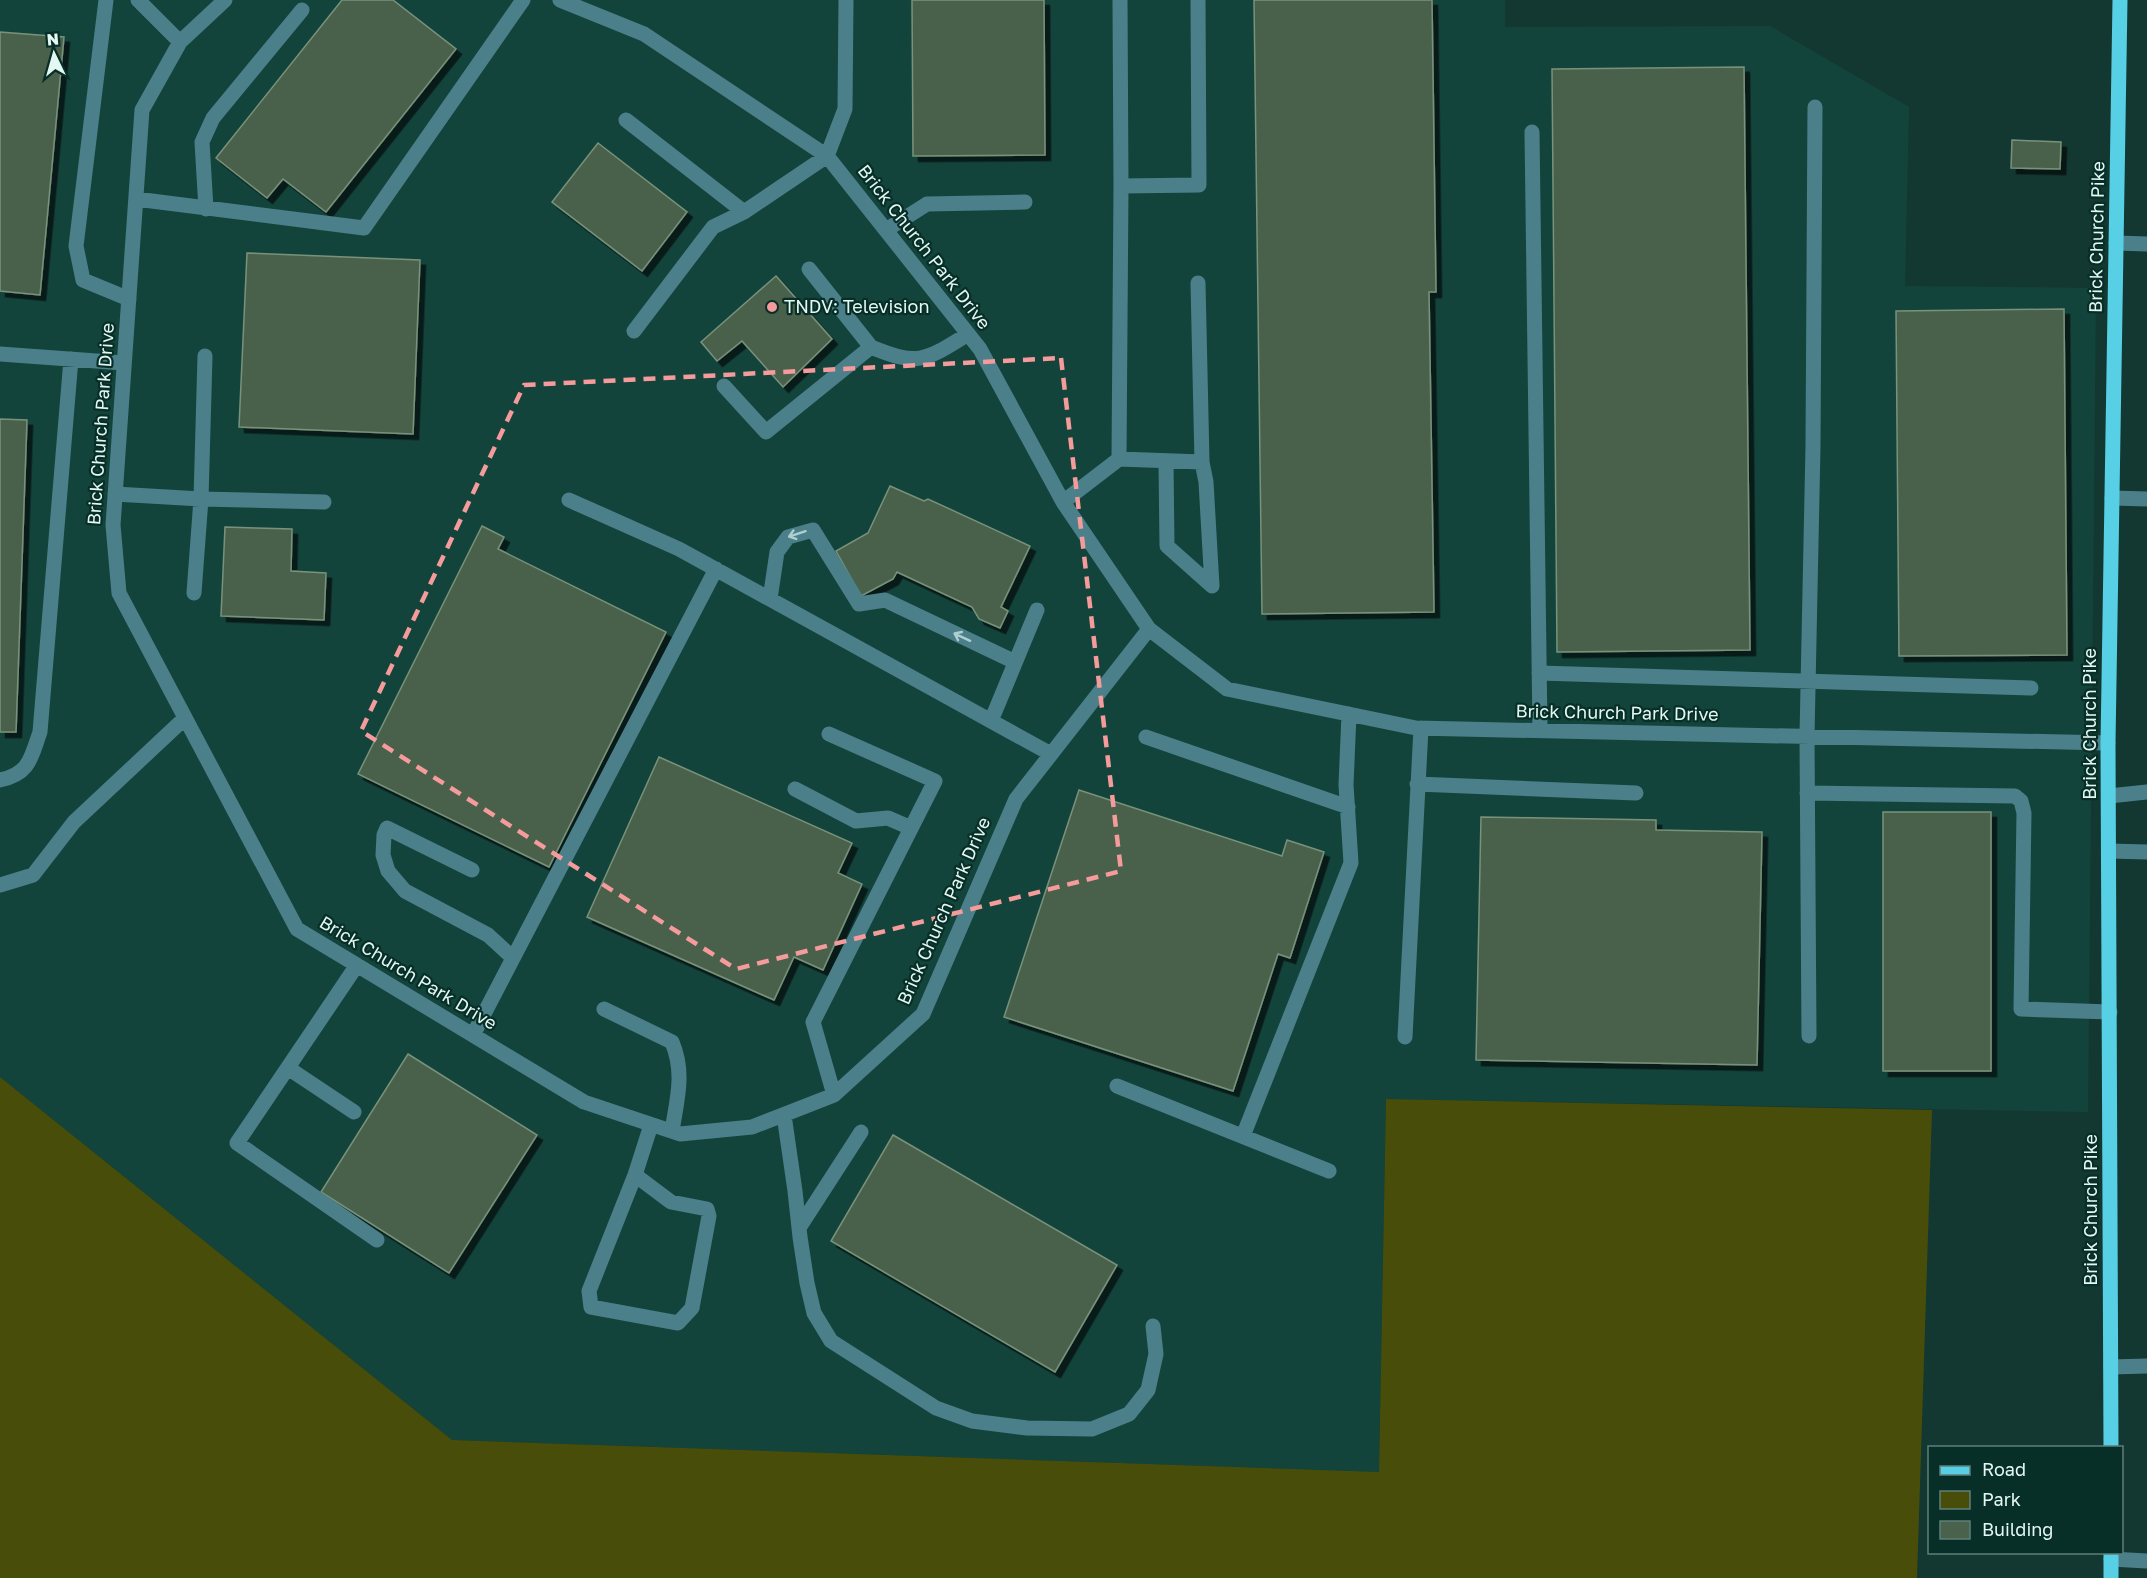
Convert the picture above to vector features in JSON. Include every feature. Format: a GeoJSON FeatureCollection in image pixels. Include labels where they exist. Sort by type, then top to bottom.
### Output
{"type":"FeatureCollection","features":[{"type":"Feature","properties":{"kind":"main road","name":"Brick Church Pike"},"geometry":{"type":"LineString","coordinates":[[2111,1446],[2108,743],[2120,0]]}},
{"type":"Feature","properties":{"kind":"main road"},"geometry":{"type":"LineString","coordinates":[[2111,1556],[2111,1578]]}},
{"type":"Feature","properties":{"kind":"street"},"geometry":{"type":"LineString","coordinates":[[106,0],[76,246],[83,279],[129,299]]}},
{"type":"Feature","properties":{"kind":"street"},"geometry":{"type":"LineString","coordinates":[[138,0],[180,42]]}},
{"type":"Feature","properties":{"kind":"street","name":"Brick Church Park Drive"},"geometry":{"type":"LineString","coordinates":[[225,0],[180,42],[142,110],[113,525],[119,593],[297,928],[584,1102],[680,1134],[752,1127],[834,1095],[923,1014],[1016,799],[1149,629]]}},
{"type":"Feature","properties":{"kind":"street"},"geometry":{"type":"LineString","coordinates":[[136,199],[364,228],[523,0]]}},
{"type":"Feature","properties":{"kind":"street","name":"Brick Church Park Drive"},"geometry":{"type":"LineString","coordinates":[[560,0],[644,34],[827,156],[980,349],[1063,502],[1149,629],[1227,689],[1420,728],[2108,743]]}},
{"type":"Feature","properties":{"kind":"street"},"geometry":{"type":"LineString","coordinates":[[634,331],[713,227],[744,213],[827,156],[845,109],[846,0]]}},
{"type":"Feature","properties":{"kind":"street"},"geometry":{"type":"LineString","coordinates":[[1119,459],[1120,0]]}},
{"type":"Feature","properties":{"kind":"street"},"geometry":{"type":"LineString","coordinates":[[1121,186],[1199,185],[1198,0]]}},
{"type":"Feature","properties":{"kind":"street"},"geometry":{"type":"LineString","coordinates":[[206,209],[202,142],[213,118],[302,10]]}},
{"type":"Feature","properties":{"kind":"street"},"geometry":{"type":"LineString","coordinates":[[1809,1036],[1807,736],[1813,434],[1815,107]]}},
{"type":"Feature","properties":{"kind":"street"},"geometry":{"type":"LineString","coordinates":[[626,120],[744,213]]}},
{"type":"Feature","properties":{"kind":"street"},"geometry":{"type":"LineString","coordinates":[[1532,132],[1540,731]]}},
{"type":"Feature","properties":{"kind":"street"},"geometry":{"type":"LineString","coordinates":[[886,230],[927,204],[1024,202]]}},
{"type":"Feature","properties":{"kind":"street"},"geometry":{"type":"LineString","coordinates":[[2116,243],[2147,244]]}},
{"type":"Feature","properties":{"kind":"street"},"geometry":{"type":"LineString","coordinates":[[809,269],[871,347],[908,359],[922,358],[939,352],[968,334]]}},
{"type":"Feature","properties":{"kind":"street"},"geometry":{"type":"LineString","coordinates":[[1166,462],[1167,546],[1212,586],[1206,482],[1202,462],[1198,283]]}},
{"type":"Feature","properties":{"kind":"street"},"geometry":{"type":"LineString","coordinates":[[724,386],[766,432],[871,347]]}},
{"type":"Feature","properties":{"kind":"street"},"geometry":{"type":"LineString","coordinates":[[0,354],[124,363]]}},
{"type":"Feature","properties":{"kind":"street"},"geometry":{"type":"LineString","coordinates":[[194,593],[201,499],[205,356]]}},
{"type":"Feature","properties":{"kind":"street"},"geometry":{"type":"LineString","coordinates":[[0,780],[8,779],[29,765],[40,732],[71,359]]}},
{"type":"Feature","properties":{"kind":"street"},"geometry":{"type":"LineString","coordinates":[[1063,502],[1119,459],[1202,462]]}},
{"type":"Feature","properties":{"kind":"street"},"geometry":{"type":"LineString","coordinates":[[115,494],[324,502]]}},
{"type":"Feature","properties":{"kind":"street"},"geometry":{"type":"LineString","coordinates":[[2112,498],[2147,499]]}},
{"type":"Feature","properties":{"kind":"street"},"geometry":{"type":"LineString","coordinates":[[569,500],[679,549],[1051,754]]}},
{"type":"Feature","properties":{"kind":"street"},"geometry":{"type":"LineString","coordinates":[[770,599],[777,552],[788,537],[813,530],[859,604],[885,600],[1015,662]]}},
{"type":"Feature","properties":{"kind":"street"},"geometry":{"type":"LineString","coordinates":[[473,1035],[716,570]]}},
{"type":"Feature","properties":{"kind":"street"},"geometry":{"type":"LineString","coordinates":[[991,721],[1037,610]]}},
{"type":"Feature","properties":{"kind":"street"},"geometry":{"type":"LineString","coordinates":[[1539,673],[2031,688]]}},
{"type":"Feature","properties":{"kind":"street"},"geometry":{"type":"LineString","coordinates":[[1243,1136],[1351,863],[1346,785],[1349,714]]}},
{"type":"Feature","properties":{"kind":"street"},"geometry":{"type":"LineString","coordinates":[[0,885],[33,875],[74,822],[185,718]]}},
{"type":"Feature","properties":{"kind":"street"},"geometry":{"type":"LineString","coordinates":[[1405,1038],[1420,728]]}},
{"type":"Feature","properties":{"kind":"street"},"geometry":{"type":"LineString","coordinates":[[829,734],[935,781],[813,1022],[834,1095]]}},
{"type":"Feature","properties":{"kind":"street"},"geometry":{"type":"LineString","coordinates":[[1146,737],[1348,807]]}},
{"type":"Feature","properties":{"kind":"street"},"geometry":{"type":"LineString","coordinates":[[1417,784],[1636,793]]}},
{"type":"Feature","properties":{"kind":"street"},"geometry":{"type":"LineString","coordinates":[[795,789],[856,821],[888,818],[911,828]]}},
{"type":"Feature","properties":{"kind":"street"},"geometry":{"type":"LineString","coordinates":[[2109,796],[2147,792]]}},
{"type":"Feature","properties":{"kind":"street"},"geometry":{"type":"LineString","coordinates":[[1807,793],[2015,796],[2021,801],[2024,813],[2021,1009],[2110,1012]]}},
{"type":"Feature","properties":{"kind":"street"},"geometry":{"type":"LineString","coordinates":[[472,870],[387,828],[384,835],[383,855],[388,871],[405,891],[488,935],[513,958]]}},
{"type":"Feature","properties":{"kind":"street"},"geometry":{"type":"LineString","coordinates":[[2109,851],[2147,852]]}},
{"type":"Feature","properties":{"kind":"street"},"geometry":{"type":"LineString","coordinates":[[357,965],[237,1143],[377,1240]]}},
{"type":"Feature","properties":{"kind":"street"},"geometry":{"type":"LineString","coordinates":[[604,1009],[672,1042],[680,1064],[680,1082],[672,1131]]}},
{"type":"Feature","properties":{"kind":"street"},"geometry":{"type":"LineString","coordinates":[[288,1068],[354,1112]]}},
{"type":"Feature","properties":{"kind":"street"},"geometry":{"type":"LineString","coordinates":[[1117,1086],[1329,1171]]}},
{"type":"Feature","properties":{"kind":"street"},"geometry":{"type":"LineString","coordinates":[[784,1115],[807,1283],[814,1313],[831,1341],[936,1408],[972,1421],[1027,1428],[1092,1429],[1129,1414],[1148,1390],[1156,1354],[1153,1326]]}},
{"type":"Feature","properties":{"kind":"street"},"geometry":{"type":"LineString","coordinates":[[635,1175],[671,1202],[706,1209],[710,1216],[692,1308],[678,1323],[591,1307],[589,1292],[635,1175],[651,1125]]}},
{"type":"Feature","properties":{"kind":"street"},"geometry":{"type":"LineString","coordinates":[[799,1228],[861,1132]]}},
{"type":"Feature","properties":{"kind":"street"},"geometry":{"type":"LineString","coordinates":[[2111,1367],[2147,1366]]}},
{"type":"Feature","properties":{"kind":"street"},"geometry":{"type":"LineString","coordinates":[[2111,1556],[2147,1561]]}},
{"type":"Feature","properties":{"kind":"highlighted area"},"geometry":{"type":"Polygon","coordinates":[[[1061,358],[1121,871],[736,969],[361,731],[524,385],[1061,358]]]}},
{"type":"Feature","properties":{"kind":"shaded area"},"geometry":{"type":"Polygon","coordinates":[[[0,0],[1505,0],[1505,27],[1770,26],[1909,107],[1905,286],[2096,288],[2088,1112],[1386,1099],[1379,1472],[452,1440],[0,1077],[0,0]]]}},
{"type":"Feature","properties":{"kind":"green space"},"geometry":{"type":"Polygon","coordinates":[[[0,1077],[452,1440],[1379,1472],[1386,1099],[1932,1110],[1917,1578],[0,1578],[0,1077]]]}},
{"type":"Feature","properties":{"kind":"building"},"geometry":{"type":"Polygon","coordinates":[[[342,0],[393,0],[456,49],[326,212],[283,179],[267,198],[216,158],[342,0]]]}},
{"type":"Feature","properties":{"kind":"building"},"geometry":{"type":"Polygon","coordinates":[[[912,0],[1044,0],[1045,155],[913,156],[912,0]]]}},
{"type":"Feature","properties":{"kind":"building"},"geometry":{"type":"Polygon","coordinates":[[[1254,0],[1432,0],[1436,292],[1429,292],[1434,612],[1262,614],[1254,0]]]}},
{"type":"Feature","properties":{"kind":"building"},"geometry":{"type":"Polygon","coordinates":[[[0,32],[64,37],[40,295],[0,291],[0,32]]]}},
{"type":"Feature","properties":{"kind":"building"},"geometry":{"type":"Polygon","coordinates":[[[1744,67],[1750,650],[1557,652],[1552,69],[1744,67]]]}},
{"type":"Feature","properties":{"kind":"building"},"geometry":{"type":"Polygon","coordinates":[[[2012,140],[2061,142],[2060,169],[2011,168],[2012,140]]]}},
{"type":"Feature","properties":{"kind":"building"},"geometry":{"type":"Polygon","coordinates":[[[598,143],[687,212],[642,271],[552,202],[598,143]]]}},
{"type":"Feature","properties":{"kind":"building"},"geometry":{"type":"Polygon","coordinates":[[[247,253],[420,260],[413,434],[239,427],[247,253]]]}},
{"type":"Feature","properties":{"kind":"building","name":"TNDV: Television"},"geometry":{"type":"Polygon","coordinates":[[[776,276],[832,339],[783,387],[742,341],[717,361],[701,342],[776,276]]]}},
{"type":"Feature","properties":{"kind":"building"},"geometry":{"type":"Polygon","coordinates":[[[2064,309],[2067,655],[1899,656],[1896,311],[2064,309]]]}},
{"type":"Feature","properties":{"kind":"building"},"geometry":{"type":"Polygon","coordinates":[[[0,419],[27,420],[16,732],[0,732],[0,419]]]}},
{"type":"Feature","properties":{"kind":"building"},"geometry":{"type":"Polygon","coordinates":[[[890,486],[924,501],[928,499],[1030,546],[1001,607],[1008,611],[1000,628],[979,619],[972,607],[897,572],[893,579],[861,596],[836,551],[868,533],[890,486]]]}},
{"type":"Feature","properties":{"kind":"building"},"geometry":{"type":"Polygon","coordinates":[[[482,526],[504,537],[498,549],[666,632],[549,867],[358,774],[482,526]]]}},
{"type":"Feature","properties":{"kind":"building"},"geometry":{"type":"Polygon","coordinates":[[[225,527],[292,529],[291,571],[326,573],[324,620],[221,616],[225,527]]]}},
{"type":"Feature","properties":{"kind":"building"},"geometry":{"type":"Polygon","coordinates":[[[659,757],[852,843],[838,873],[862,884],[823,970],[794,957],[774,1000],[587,917],[659,757]]]}},
{"type":"Feature","properties":{"kind":"building"},"geometry":{"type":"Polygon","coordinates":[[[1079,790],[1282,856],[1287,840],[1324,852],[1290,958],[1278,954],[1233,1091],[1004,1017],[1079,790]]]}},
{"type":"Feature","properties":{"kind":"building"},"geometry":{"type":"Polygon","coordinates":[[[1883,812],[1991,812],[1991,1071],[1883,1071],[1883,812]]]}},
{"type":"Feature","properties":{"kind":"building"},"geometry":{"type":"Polygon","coordinates":[[[1481,817],[1656,820],[1656,830],[1762,832],[1757,1065],[1476,1060],[1481,817]]]}},
{"type":"Feature","properties":{"kind":"building"},"geometry":{"type":"Polygon","coordinates":[[[408,1054],[537,1135],[449,1273],[321,1192],[408,1054]]]}},
{"type":"Feature","properties":{"kind":"building"},"geometry":{"type":"Polygon","coordinates":[[[893,1135],[1117,1265],[1055,1372],[831,1241],[893,1135]]]}},
{"type":"Feature","properties":{"kind":"place","name":"TNDV: Television"},"geometry":{"type":"Point","coordinates":[772,307]}}]}
